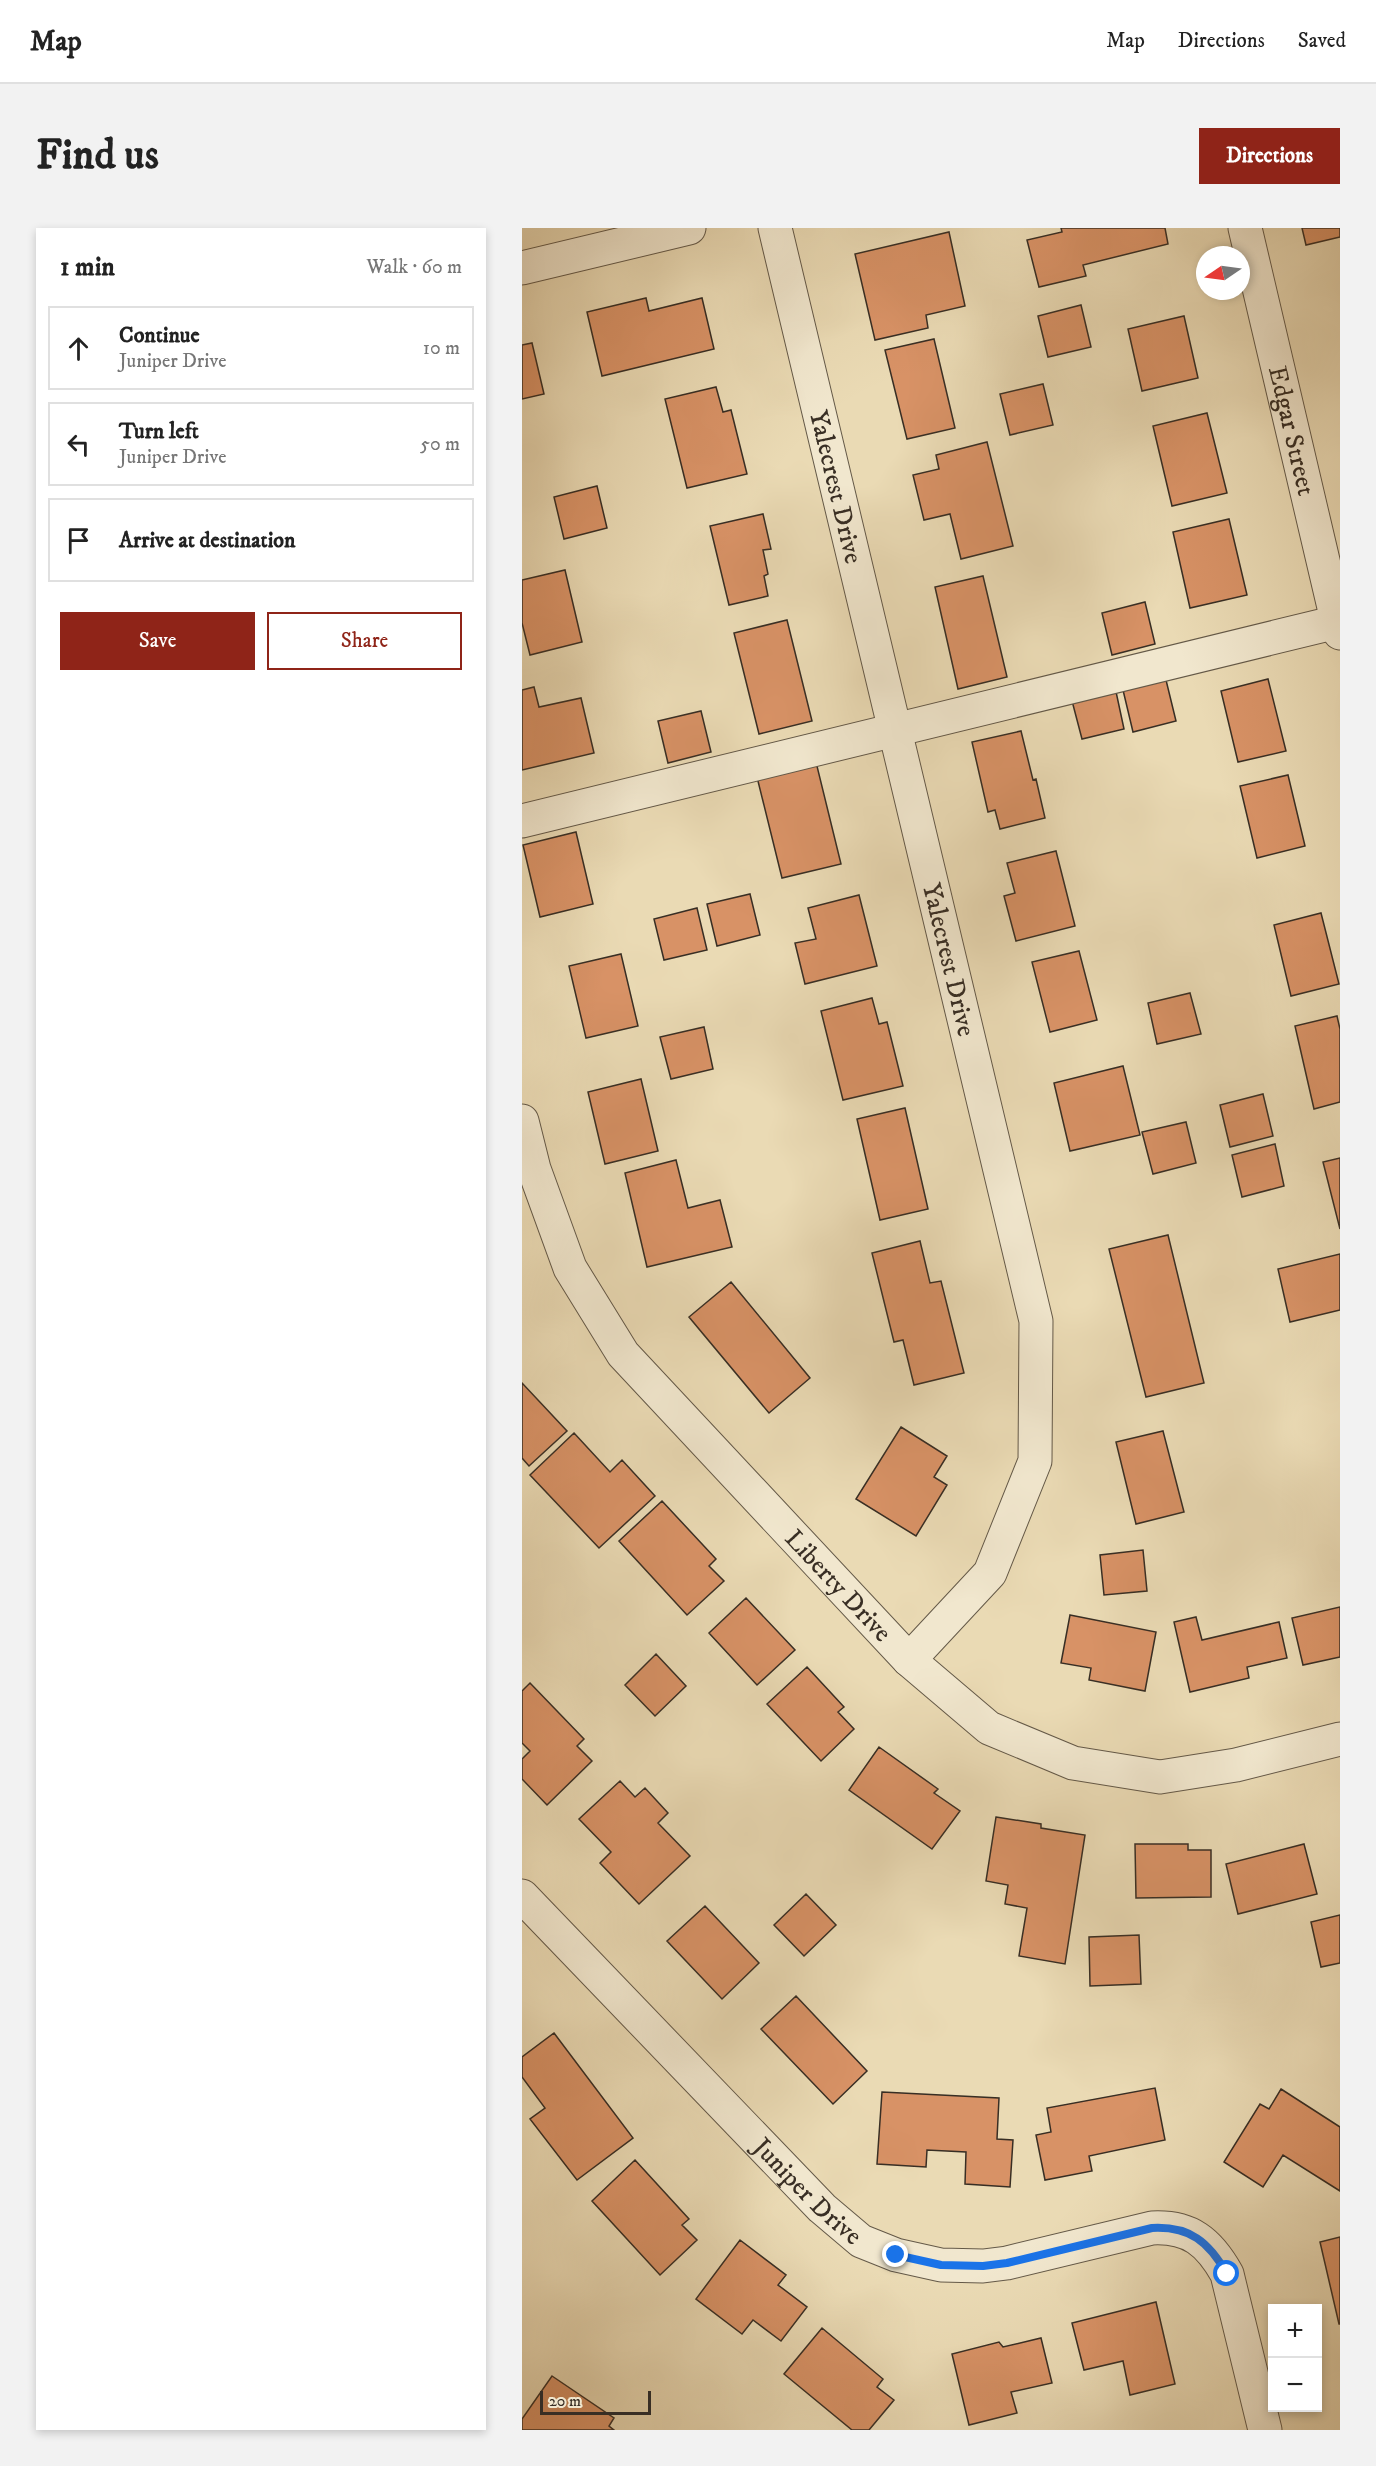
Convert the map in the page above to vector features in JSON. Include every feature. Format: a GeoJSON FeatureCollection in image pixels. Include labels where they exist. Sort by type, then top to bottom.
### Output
{"type":"FeatureCollection","features":[{"type":"Feature","properties":{"kind":"street"},"geometry":{"type":"LineString","coordinates":[[522,268],[688,228]]}},
{"type":"Feature","properties":{"kind":"street","name":"Yalecrest Drive"},"geometry":{"type":"LineString","coordinates":[[775,228],[1036,1321],[1035,1461],[990,1573],[909,1660]]}},
{"type":"Feature","properties":{"kind":"street","name":"Edgar Street"},"geometry":{"type":"LineString","coordinates":[[1245,228],[1333,572],[1339,627]]}},
{"type":"Feature","properties":{"kind":"street"},"geometry":{"type":"LineString","coordinates":[[522,821],[1339,627]]}},
{"type":"Feature","properties":{"kind":"street","name":"Liberty Drive"},"geometry":{"type":"LineString","coordinates":[[522,1121],[534,1169],[570,1268],[623,1354],[909,1660],[989,1728],[1073,1763],[1160,1777],[1236,1766],[1340,1739]]}},
{"type":"Feature","properties":{"kind":"street","name":"Juniper Drive"},"geometry":{"type":"LineString","coordinates":[[522,1896],[822,2208],[861,2241],[896,2255],[941,2265],[983,2266],[1007,2263],[1152,2228],[1171,2227],[1193,2235],[1214,2252],[1227,2274],[1265,2430]]}},
{"type":"Feature","properties":{"kind":"building"},"geometry":{"type":"Polygon","coordinates":[[[1061,228],[1165,228],[1168,244],[1083,265],[1086,276],[1039,287],[1027,240],[1062,232],[1061,228]]]}},
{"type":"Feature","properties":{"kind":"building"},"geometry":{"type":"Polygon","coordinates":[[[1302,228],[1340,228],[1340,237],[1306,245],[1302,228]]]}},
{"type":"Feature","properties":{"kind":"building"},"geometry":{"type":"Polygon","coordinates":[[[949,232],[965,306],[926,315],[928,328],[875,340],[855,254],[949,232]]]}},
{"type":"Feature","properties":{"kind":"building"},"geometry":{"type":"Polygon","coordinates":[[[646,298],[649,311],[702,298],[714,349],[602,376],[587,312],[646,298]]]}},
{"type":"Feature","properties":{"kind":"building"},"geometry":{"type":"Polygon","coordinates":[[[1081,305],[1091,347],[1048,357],[1038,316],[1081,305]]]}},
{"type":"Feature","properties":{"kind":"building"},"geometry":{"type":"Polygon","coordinates":[[[1184,316],[1198,378],[1142,391],[1128,329],[1184,316]]]}},
{"type":"Feature","properties":{"kind":"building"},"geometry":{"type":"Polygon","coordinates":[[[934,339],[955,428],[907,439],[885,350],[934,339]]]}},
{"type":"Feature","properties":{"kind":"building"},"geometry":{"type":"Polygon","coordinates":[[[532,343],[544,394],[522,399],[522,345],[532,343]]]}},
{"type":"Feature","properties":{"kind":"building"},"geometry":{"type":"Polygon","coordinates":[[[1043,384],[1053,425],[1010,435],[1000,394],[1043,384]]]}},
{"type":"Feature","properties":{"kind":"building"},"geometry":{"type":"Polygon","coordinates":[[[716,387],[723,412],[731,410],[747,474],[687,488],[665,399],[716,387]]]}},
{"type":"Feature","properties":{"kind":"building"},"geometry":{"type":"Polygon","coordinates":[[[1207,413],[1227,493],[1172,506],[1153,426],[1207,413]]]}},
{"type":"Feature","properties":{"kind":"building"},"geometry":{"type":"Polygon","coordinates":[[[987,442],[1013,546],[961,559],[950,514],[924,520],[913,475],[939,469],[936,455],[987,442]]]}},
{"type":"Feature","properties":{"kind":"building"},"geometry":{"type":"Polygon","coordinates":[[[597,486],[607,528],[564,539],[554,497],[597,486]]]}},
{"type":"Feature","properties":{"kind":"building"},"geometry":{"type":"Polygon","coordinates":[[[763,514],[771,549],[763,550],[768,574],[764,576],[768,596],[729,605],[710,526],[763,514]]]}},
{"type":"Feature","properties":{"kind":"building"},"geometry":{"type":"Polygon","coordinates":[[[1229,519],[1247,595],[1190,608],[1173,532],[1229,519]]]}},
{"type":"Feature","properties":{"kind":"building"},"geometry":{"type":"Polygon","coordinates":[[[565,570],[582,642],[530,655],[522,623],[522,580],[565,570]]]}},
{"type":"Feature","properties":{"kind":"building"},"geometry":{"type":"Polygon","coordinates":[[[983,576],[1007,677],[958,689],[935,587],[983,576]]]}},
{"type":"Feature","properties":{"kind":"building"},"geometry":{"type":"Polygon","coordinates":[[[1145,602],[1155,644],[1112,655],[1102,613],[1145,602]]]}},
{"type":"Feature","properties":{"kind":"building"},"geometry":{"type":"Polygon","coordinates":[[[787,620],[812,721],[759,734],[734,633],[787,620]]]}},
{"type":"Feature","properties":{"kind":"building"},"geometry":{"type":"Polygon","coordinates":[[[1268,679],[1286,751],[1238,762],[1221,691],[1268,679]]]}},
{"type":"Feature","properties":{"kind":"building"},"geometry":{"type":"Polygon","coordinates":[[[1166,680],[1176,721],[1133,732],[1123,690],[1166,680]]]}},
{"type":"Feature","properties":{"kind":"building"},"geometry":{"type":"Polygon","coordinates":[[[534,687],[539,707],[581,698],[594,753],[522,770],[522,690],[534,687]]]}},
{"type":"Feature","properties":{"kind":"building"},"geometry":{"type":"Polygon","coordinates":[[[1115,687],[1124,729],[1082,739],[1071,697],[1115,687]]]}},
{"type":"Feature","properties":{"kind":"building"},"geometry":{"type":"Polygon","coordinates":[[[701,711],[711,752],[668,763],[658,721],[701,711]]]}},
{"type":"Feature","properties":{"kind":"building"},"geometry":{"type":"Polygon","coordinates":[[[1021,731],[1045,818],[1000,829],[995,810],[988,812],[972,742],[1021,731]]]}},
{"type":"Feature","properties":{"kind":"building"},"geometry":{"type":"Polygon","coordinates":[[[815,758],[841,864],[782,878],[756,773],[815,758]]]}},
{"type":"Feature","properties":{"kind":"building"},"geometry":{"type":"Polygon","coordinates":[[[1288,775],[1305,846],[1257,858],[1240,786],[1288,775]]]}},
{"type":"Feature","properties":{"kind":"building"},"geometry":{"type":"Polygon","coordinates":[[[576,832],[593,904],[540,917],[523,845],[576,832]]]}},
{"type":"Feature","properties":{"kind":"building"},"geometry":{"type":"Polygon","coordinates":[[[1056,851],[1075,926],[1016,941],[1004,896],[1015,893],[1007,863],[1056,851]]]}},
{"type":"Feature","properties":{"kind":"building"},"geometry":{"type":"Polygon","coordinates":[[[750,894],[760,935],[717,946],[707,904],[750,894]]]}},
{"type":"Feature","properties":{"kind":"building"},"geometry":{"type":"Polygon","coordinates":[[[859,895],[877,966],[805,984],[795,943],[816,939],[808,908],[859,895]]]}},
{"type":"Feature","properties":{"kind":"building"},"geometry":{"type":"Polygon","coordinates":[[[697,908],[707,950],[664,960],[654,919],[697,908]]]}},
{"type":"Feature","properties":{"kind":"building"},"geometry":{"type":"Polygon","coordinates":[[[1321,913],[1339,984],[1291,996],[1274,925],[1321,913]]]}},
{"type":"Feature","properties":{"kind":"building"},"geometry":{"type":"Polygon","coordinates":[[[1079,951],[1097,1020],[1050,1032],[1032,962],[1079,951]]]}},
{"type":"Feature","properties":{"kind":"building"},"geometry":{"type":"Polygon","coordinates":[[[621,954],[638,1026],[586,1038],[569,966],[621,954]]]}},
{"type":"Feature","properties":{"kind":"building"},"geometry":{"type":"Polygon","coordinates":[[[1190,993],[1201,1034],[1157,1044],[1148,1003],[1190,993]]]}},
{"type":"Feature","properties":{"kind":"building"},"geometry":{"type":"Polygon","coordinates":[[[872,998],[879,1024],[887,1022],[903,1086],[843,1100],[821,1011],[872,998]]]}},
{"type":"Feature","properties":{"kind":"building"},"geometry":{"type":"Polygon","coordinates":[[[1337,1016],[1340,1029],[1340,1102],[1314,1109],[1295,1026],[1337,1016]]]}},
{"type":"Feature","properties":{"kind":"building"},"geometry":{"type":"Polygon","coordinates":[[[704,1027],[713,1069],[671,1079],[660,1037],[704,1027]]]}},
{"type":"Feature","properties":{"kind":"building"},"geometry":{"type":"Polygon","coordinates":[[[1123,1066],[1140,1135],[1070,1151],[1054,1083],[1123,1066]]]}},
{"type":"Feature","properties":{"kind":"building"},"geometry":{"type":"Polygon","coordinates":[[[641,1079],[658,1151],[605,1164],[588,1092],[641,1079]]]}},
{"type":"Feature","properties":{"kind":"building"},"geometry":{"type":"Polygon","coordinates":[[[1263,1094],[1273,1136],[1230,1147],[1220,1105],[1263,1094]]]}},
{"type":"Feature","properties":{"kind":"building"},"geometry":{"type":"Polygon","coordinates":[[[905,1108],[928,1209],[880,1220],[857,1119],[905,1108]]]}},
{"type":"Feature","properties":{"kind":"building"},"geometry":{"type":"Polygon","coordinates":[[[1186,1122],[1196,1163],[1153,1174],[1142,1132],[1186,1122]]]}},
{"type":"Feature","properties":{"kind":"building"},"geometry":{"type":"Polygon","coordinates":[[[1275,1144],[1284,1186],[1242,1197],[1232,1155],[1275,1144]]]}},
{"type":"Feature","properties":{"kind":"building"},"geometry":{"type":"Polygon","coordinates":[[[1340,1158],[1340,1229],[1323,1162],[1340,1158]]]}},
{"type":"Feature","properties":{"kind":"building"},"geometry":{"type":"Polygon","coordinates":[[[676,1160],[688,1208],[720,1200],[732,1247],[647,1267],[625,1173],[676,1160]]]}},
{"type":"Feature","properties":{"kind":"building"},"geometry":{"type":"Polygon","coordinates":[[[1168,1235],[1204,1383],[1146,1397],[1109,1249],[1168,1235]]]}},
{"type":"Feature","properties":{"kind":"building"},"geometry":{"type":"Polygon","coordinates":[[[920,1241],[930,1283],[941,1281],[964,1373],[914,1385],[903,1340],[894,1342],[872,1253],[920,1241]]]}},
{"type":"Feature","properties":{"kind":"building"},"geometry":{"type":"Polygon","coordinates":[[[1340,1254],[1340,1310],[1290,1322],[1278,1269],[1340,1254]]]}},
{"type":"Feature","properties":{"kind":"building"},"geometry":{"type":"Polygon","coordinates":[[[731,1282],[810,1378],[769,1413],[689,1317],[731,1282]]]}},
{"type":"Feature","properties":{"kind":"building"},"geometry":{"type":"Polygon","coordinates":[[[522,1383],[567,1431],[529,1466],[522,1458],[522,1383]]]}},
{"type":"Feature","properties":{"kind":"building"},"geometry":{"type":"Polygon","coordinates":[[[901,1427],[947,1456],[934,1477],[947,1485],[916,1536],[856,1499],[901,1427]]]}},
{"type":"Feature","properties":{"kind":"building"},"geometry":{"type":"Polygon","coordinates":[[[1163,1431],[1184,1512],[1136,1524],[1116,1442],[1163,1431]]]}},
{"type":"Feature","properties":{"kind":"building"},"geometry":{"type":"Polygon","coordinates":[[[574,1433],[610,1472],[622,1460],[655,1496],[599,1548],[530,1475],[574,1433]]]}},
{"type":"Feature","properties":{"kind":"building"},"geometry":{"type":"Polygon","coordinates":[[[662,1501],[716,1559],[709,1566],[724,1581],[687,1615],[619,1541],[662,1501]]]}},
{"type":"Feature","properties":{"kind":"building"},"geometry":{"type":"Polygon","coordinates":[[[1143,1550],[1147,1591],[1104,1595],[1100,1555],[1143,1550]]]}},
{"type":"Feature","properties":{"kind":"building"},"geometry":{"type":"Polygon","coordinates":[[[746,1598],[795,1650],[757,1685],[709,1633],[746,1598]]]}},
{"type":"Feature","properties":{"kind":"building"},"geometry":{"type":"Polygon","coordinates":[[[1340,1607],[1340,1657],[1303,1665],[1292,1618],[1340,1607]]]}},
{"type":"Feature","properties":{"kind":"building"},"geometry":{"type":"Polygon","coordinates":[[[1070,1615],[1156,1632],[1145,1691],[1089,1680],[1091,1668],[1061,1663],[1070,1615]]]}},
{"type":"Feature","properties":{"kind":"building"},"geometry":{"type":"Polygon","coordinates":[[[1196,1617],[1202,1640],[1279,1622],[1287,1658],[1247,1667],[1249,1678],[1190,1692],[1174,1622],[1196,1617]]]}},
{"type":"Feature","properties":{"kind":"building"},"geometry":{"type":"Polygon","coordinates":[[[656,1654],[686,1686],[655,1716],[625,1685],[656,1654]]]}},
{"type":"Feature","properties":{"kind":"building"},"geometry":{"type":"Polygon","coordinates":[[[807,1667],[844,1707],[838,1712],[854,1729],[821,1761],[767,1704],[807,1667]]]}},
{"type":"Feature","properties":{"kind":"building"},"geometry":{"type":"Polygon","coordinates":[[[530,1683],[584,1739],[577,1746],[592,1761],[547,1805],[522,1779],[522,1759],[530,1751],[522,1743],[522,1691],[530,1683]]]}},
{"type":"Feature","properties":{"kind":"building"},"geometry":{"type":"Polygon","coordinates":[[[879,1747],[938,1789],[934,1793],[960,1811],[932,1849],[849,1790],[879,1747]]]}},
{"type":"Feature","properties":{"kind":"building"},"geometry":{"type":"Polygon","coordinates":[[[620,1781],[635,1797],[645,1788],[668,1813],[658,1823],[690,1856],[639,1904],[600,1863],[611,1852],[579,1819],[620,1781]]]}},
{"type":"Feature","properties":{"kind":"building"},"geometry":{"type":"Polygon","coordinates":[[[996,1817],[1041,1824],[1041,1828],[1085,1835],[1065,1964],[1019,1956],[1027,1908],[1005,1904],[1008,1885],[986,1881],[996,1817]]]}},
{"type":"Feature","properties":{"kind":"building"},"geometry":{"type":"Polygon","coordinates":[[[1135,1844],[1188,1844],[1188,1850],[1211,1850],[1211,1897],[1136,1898],[1135,1844]]]}},
{"type":"Feature","properties":{"kind":"building"},"geometry":{"type":"Polygon","coordinates":[[[1304,1844],[1317,1894],[1238,1914],[1226,1864],[1304,1844]]]}},
{"type":"Feature","properties":{"kind":"building"},"geometry":{"type":"Polygon","coordinates":[[[806,1894],[836,1925],[804,1956],[774,1925],[806,1894]]]}},
{"type":"Feature","properties":{"kind":"building"},"geometry":{"type":"Polygon","coordinates":[[[705,1906],[759,1963],[722,1999],[667,1941],[705,1906]]]}},
{"type":"Feature","properties":{"kind":"building"},"geometry":{"type":"Polygon","coordinates":[[[1340,1915],[1340,1963],[1321,1967],[1311,1922],[1340,1915]]]}},
{"type":"Feature","properties":{"kind":"building"},"geometry":{"type":"Polygon","coordinates":[[[1139,1935],[1141,1984],[1090,1986],[1089,1937],[1139,1935]]]}},
{"type":"Feature","properties":{"kind":"building"},"geometry":{"type":"Polygon","coordinates":[[[796,1996],[867,2071],[833,2104],[761,2029],[796,1996]]]}},
{"type":"Feature","properties":{"kind":"building"},"geometry":{"type":"Polygon","coordinates":[[[554,2033],[633,2138],[577,2180],[530,2119],[545,2108],[522,2077],[522,2057],[554,2033]]]}},
{"type":"Feature","properties":{"kind":"building"},"geometry":{"type":"Polygon","coordinates":[[[1155,2088],[1165,2140],[1089,2156],[1092,2171],[1045,2180],[1036,2135],[1051,2132],[1047,2108],[1155,2088]]]}},
{"type":"Feature","properties":{"kind":"building"},"geometry":{"type":"Polygon","coordinates":[[[1281,2089],[1340,2127],[1340,2191],[1283,2155],[1263,2187],[1224,2162],[1260,2104],[1269,2109],[1281,2089]]]}},
{"type":"Feature","properties":{"kind":"building"},"geometry":{"type":"Polygon","coordinates":[[[882,2092],[999,2098],[997,2139],[1013,2140],[1010,2187],[965,2184],[966,2152],[927,2150],[926,2167],[877,2164],[882,2092]]]}},
{"type":"Feature","properties":{"kind":"building"},"geometry":{"type":"Polygon","coordinates":[[[635,2160],[689,2219],[682,2225],[697,2240],[660,2275],[592,2201],[635,2160]]]}},
{"type":"Feature","properties":{"kind":"building"},"geometry":{"type":"Polygon","coordinates":[[[1340,2237],[1340,2324],[1339,2324],[1320,2242],[1340,2237]]]}},
{"type":"Feature","properties":{"kind":"building"},"geometry":{"type":"Polygon","coordinates":[[[740,2240],[786,2275],[778,2285],[807,2307],[781,2341],[753,2320],[742,2334],[696,2299],[740,2240]]]}},
{"type":"Feature","properties":{"kind":"building"},"geometry":{"type":"Polygon","coordinates":[[[1156,2302],[1175,2384],[1130,2395],[1123,2361],[1084,2370],[1072,2323],[1156,2302]]]}},
{"type":"Feature","properties":{"kind":"building"},"geometry":{"type":"Polygon","coordinates":[[[822,2328],[883,2379],[877,2387],[894,2400],[869,2430],[852,2430],[784,2374],[822,2328]]]}},
{"type":"Feature","properties":{"kind":"building"},"geometry":{"type":"Polygon","coordinates":[[[1041,2338],[1052,2383],[1011,2392],[1017,2413],[969,2425],[952,2354],[999,2342],[1003,2347],[1041,2338]]]}},
{"type":"Feature","properties":{"kind":"building"},"geometry":{"type":"Polygon","coordinates":[[[552,2376],[614,2418],[609,2426],[614,2430],[522,2430],[522,2419],[552,2376]]]}},
{"type":"Feature","properties":{"kind":"route"},"geometry":{"type":"LineString","coordinates":[[896,2255],[941,2265],[983,2266],[1007,2263],[1152,2228],[1171,2227],[1193,2235],[1214,2252],[1227,2274]]}}]}
